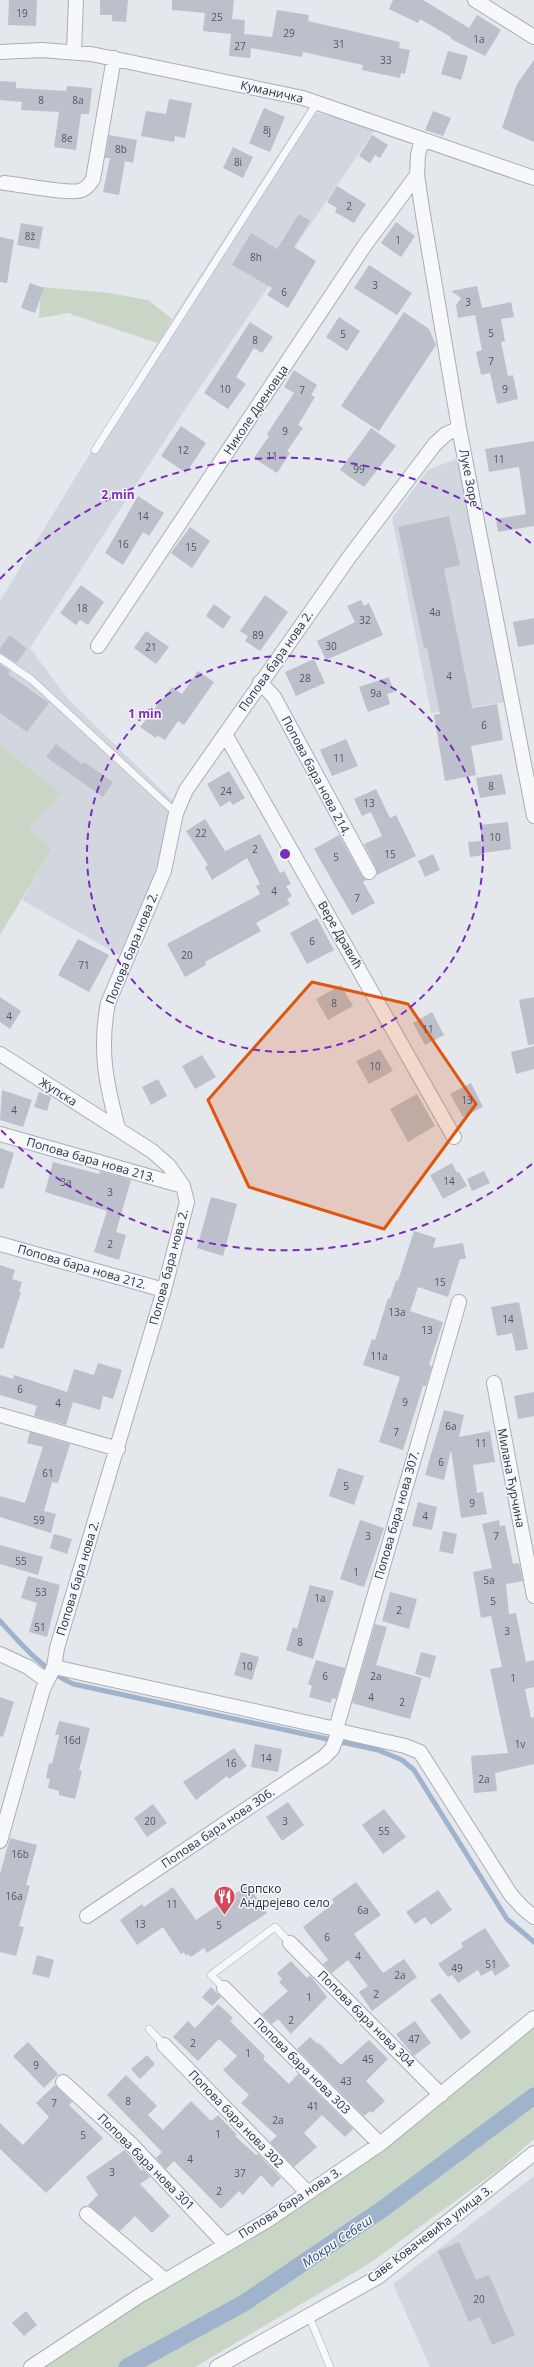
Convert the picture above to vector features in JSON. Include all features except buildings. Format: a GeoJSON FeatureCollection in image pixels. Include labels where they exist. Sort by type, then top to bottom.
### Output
{"type":"FeatureCollection","features":[{"type":"Feature","properties":{"kind":"street"},"geometry":{"type":"LineString","coordinates":[[74,51],[76,0]]}},
{"type":"Feature","properties":{"kind":"street"},"geometry":{"type":"LineString","coordinates":[[475,0],[534,37]]}},
{"type":"Feature","properties":{"kind":"street","name":"Куманичка"},"geometry":{"type":"LineString","coordinates":[[0,52],[74,51],[114,58],[317,103],[534,178]]}},
{"type":"Feature","properties":{"kind":"street"},"geometry":{"type":"LineString","coordinates":[[4,183],[70,192],[81,191],[89,186],[93,179],[114,58]]}},
{"type":"Feature","properties":{"kind":"street","name":"Луке Зоре"},"geometry":{"type":"LineString","coordinates":[[422,139],[418,155],[417,175],[459,428],[534,816]]}},
{"type":"Feature","properties":{"kind":"street","name":"Николе Дреновца"},"geometry":{"type":"LineString","coordinates":[[98,646],[366,245],[417,175]]}},
{"type":"Feature","properties":{"kind":"street","name":"Попова бара нова 2."},"geometry":{"type":"LineString","coordinates":[[0,1841],[4,1815],[43,1689],[51,1674],[57,1648],[118,1449],[164,1290],[187,1202],[183,1186],[169,1166],[152,1151],[118,1128],[106,1083],[103,1053],[104,1025],[108,1003],[164,871],[176,812],[186,790],[260,682],[350,556],[436,444],[459,428]]}},
{"type":"Feature","properties":{"kind":"street","name":"Попова бара нова 214."},"geometry":{"type":"LineString","coordinates":[[260,682],[274,697],[369,872]]}},
{"type":"Feature","properties":{"kind":"street","name":"Вере Дравић"},"geometry":{"type":"LineString","coordinates":[[225,734],[454,1137]]}},
{"type":"Feature","properties":{"kind":"street","name":"Жупска"},"geometry":{"type":"LineString","coordinates":[[0,1054],[118,1128]]}},
{"type":"Feature","properties":{"kind":"street","name":"Попова бара нова 213."},"geometry":{"type":"LineString","coordinates":[[0,1134],[183,1186]]}},
{"type":"Feature","properties":{"kind":"street","name":"Попова бара нова 212."},"geometry":{"type":"LineString","coordinates":[[0,1244],[164,1290]]}},
{"type":"Feature","properties":{"kind":"street","name":"Попова бара нова 307."},"geometry":{"type":"LineString","coordinates":[[338,1731],[459,1302]]}},
{"type":"Feature","properties":{"kind":"street","name":"Милана Ћурчина"},"geometry":{"type":"LineString","coordinates":[[494,1383],[534,1596]]}},
{"type":"Feature","properties":{"kind":"street"},"geometry":{"type":"LineString","coordinates":[[0,1415],[118,1449]]}},
{"type":"Feature","properties":{"kind":"street"},"geometry":{"type":"LineString","coordinates":[[0,1654],[28,1667],[51,1674],[338,1731],[405,1746],[420,1752],[511,1895],[534,1917]]}},
{"type":"Feature","properties":{"kind":"street","name":"Попова бара нова 306."},"geometry":{"type":"LineString","coordinates":[[87,1916],[324,1757],[332,1749],[338,1731]]}},
{"type":"Feature","properties":{"kind":"street","name":"Попова бара нова 304"},"geometry":{"type":"LineString","coordinates":[[290,1943],[441,2095]]}},
{"type":"Feature","properties":{"kind":"street","name":"Попова бара нова 303"},"geometry":{"type":"LineString","coordinates":[[224,1988],[380,2144]]}},
{"type":"Feature","properties":{"kind":"street","name":"Попова бара нова 3."},"geometry":{"type":"LineString","coordinates":[[31,2367],[82,2332],[165,2280],[268,2220],[380,2144],[534,2018]]}},
{"type":"Feature","properties":{"kind":"street","name":"Попова бара нова 302"},"geometry":{"type":"LineString","coordinates":[[164,2045],[308,2193]]}},
{"type":"Feature","properties":{"kind":"street","name":"Попова бара нова 301"},"geometry":{"type":"LineString","coordinates":[[63,2082],[132,2145],[226,2245]]}},
{"type":"Feature","properties":{"kind":"street","name":"Саве Ковачевића улица 3."},"geometry":{"type":"LineString","coordinates":[[217,2367],[378,2277],[534,2154]]}},
{"type":"Feature","properties":{"kind":"street"},"geometry":{"type":"LineString","coordinates":[[87,2214],[165,2280]]}},
{"type":"Feature","properties":{"kind":"lane"},"geometry":{"type":"LineString","coordinates":[[95,450],[317,103]]}},
{"type":"Feature","properties":{"kind":"lane"},"geometry":{"type":"LineString","coordinates":[[0,658],[32,680],[176,812]]}},
{"type":"Feature","properties":{"kind":"lane"},"geometry":{"type":"LineString","coordinates":[[224,1988],[211,1975],[275,1927],[290,1943]]}},
{"type":"Feature","properties":{"kind":"lane"},"geometry":{"type":"LineString","coordinates":[[149,2029],[164,2045]]}},
{"type":"Feature","properties":{"kind":"lane"},"geometry":{"type":"LineString","coordinates":[[309,2316],[330,2367]]}},
{"type":"Feature","properties":{"kind":"highlighted area"},"geometry":{"type":"Polygon","coordinates":[[[312,982],[408,1004],[476,1104],[384,1229],[249,1187],[208,1100],[312,982]]]}},
{"type":"Feature","properties":{"kind":"shaded area"},"geometry":{"type":"Polygon","coordinates":[[[307,110],[376,128],[184,411],[30,648],[68,699],[175,803],[151,886],[119,955],[22,900],[52,849],[29,829],[60,794],[0,745],[0,601],[172,319],[307,110]]]}},
{"type":"Feature","properties":{"kind":"shaded area"},"geometry":{"type":"Polygon","coordinates":[[[461,457],[506,702],[431,713],[392,518],[428,470],[461,457]]]}},
{"type":"Feature","properties":{"kind":"shaded area"},"geometry":{"type":"Polygon","coordinates":[[[534,2176],[534,2367],[430,2367],[393,2284],[534,2176]]]}},
{"type":"Feature","properties":{"kind":"green space"},"geometry":{"type":"Polygon","coordinates":[[[41,287],[109,293],[148,300],[172,319],[158,343],[68,313],[39,318],[41,287]]]}},
{"type":"Feature","properties":{"kind":"green space"},"geometry":{"type":"Polygon","coordinates":[[[0,745],[61,794],[29,829],[52,849],[0,935],[0,745]]]}},
{"type":"Feature","properties":{"kind":"green space"},"geometry":{"type":"Polygon","coordinates":[[[534,2016],[534,2139],[502,2167],[367,2265],[195,2367],[31,2367],[380,2144],[534,2016]]]}},
{"type":"Feature","properties":{"kind":"waterway"},"geometry":{"type":"LineString","coordinates":[[0,1621],[25,1648],[52,1672],[73,1684],[378,1750],[402,1760],[414,1770],[507,1919],[534,1942]]}},
{"type":"Feature","properties":{"kind":"waterway","name":"Мокри Себеш"},"geometry":{"type":"LineString","coordinates":[[127,2367],[244,2303],[384,2208],[534,2096]]}},
{"type":"Feature","properties":{"kind":"place","name":"Српско Андрејево село"},"geometry":{"type":"Point","coordinates":[225,1916]}}]}
